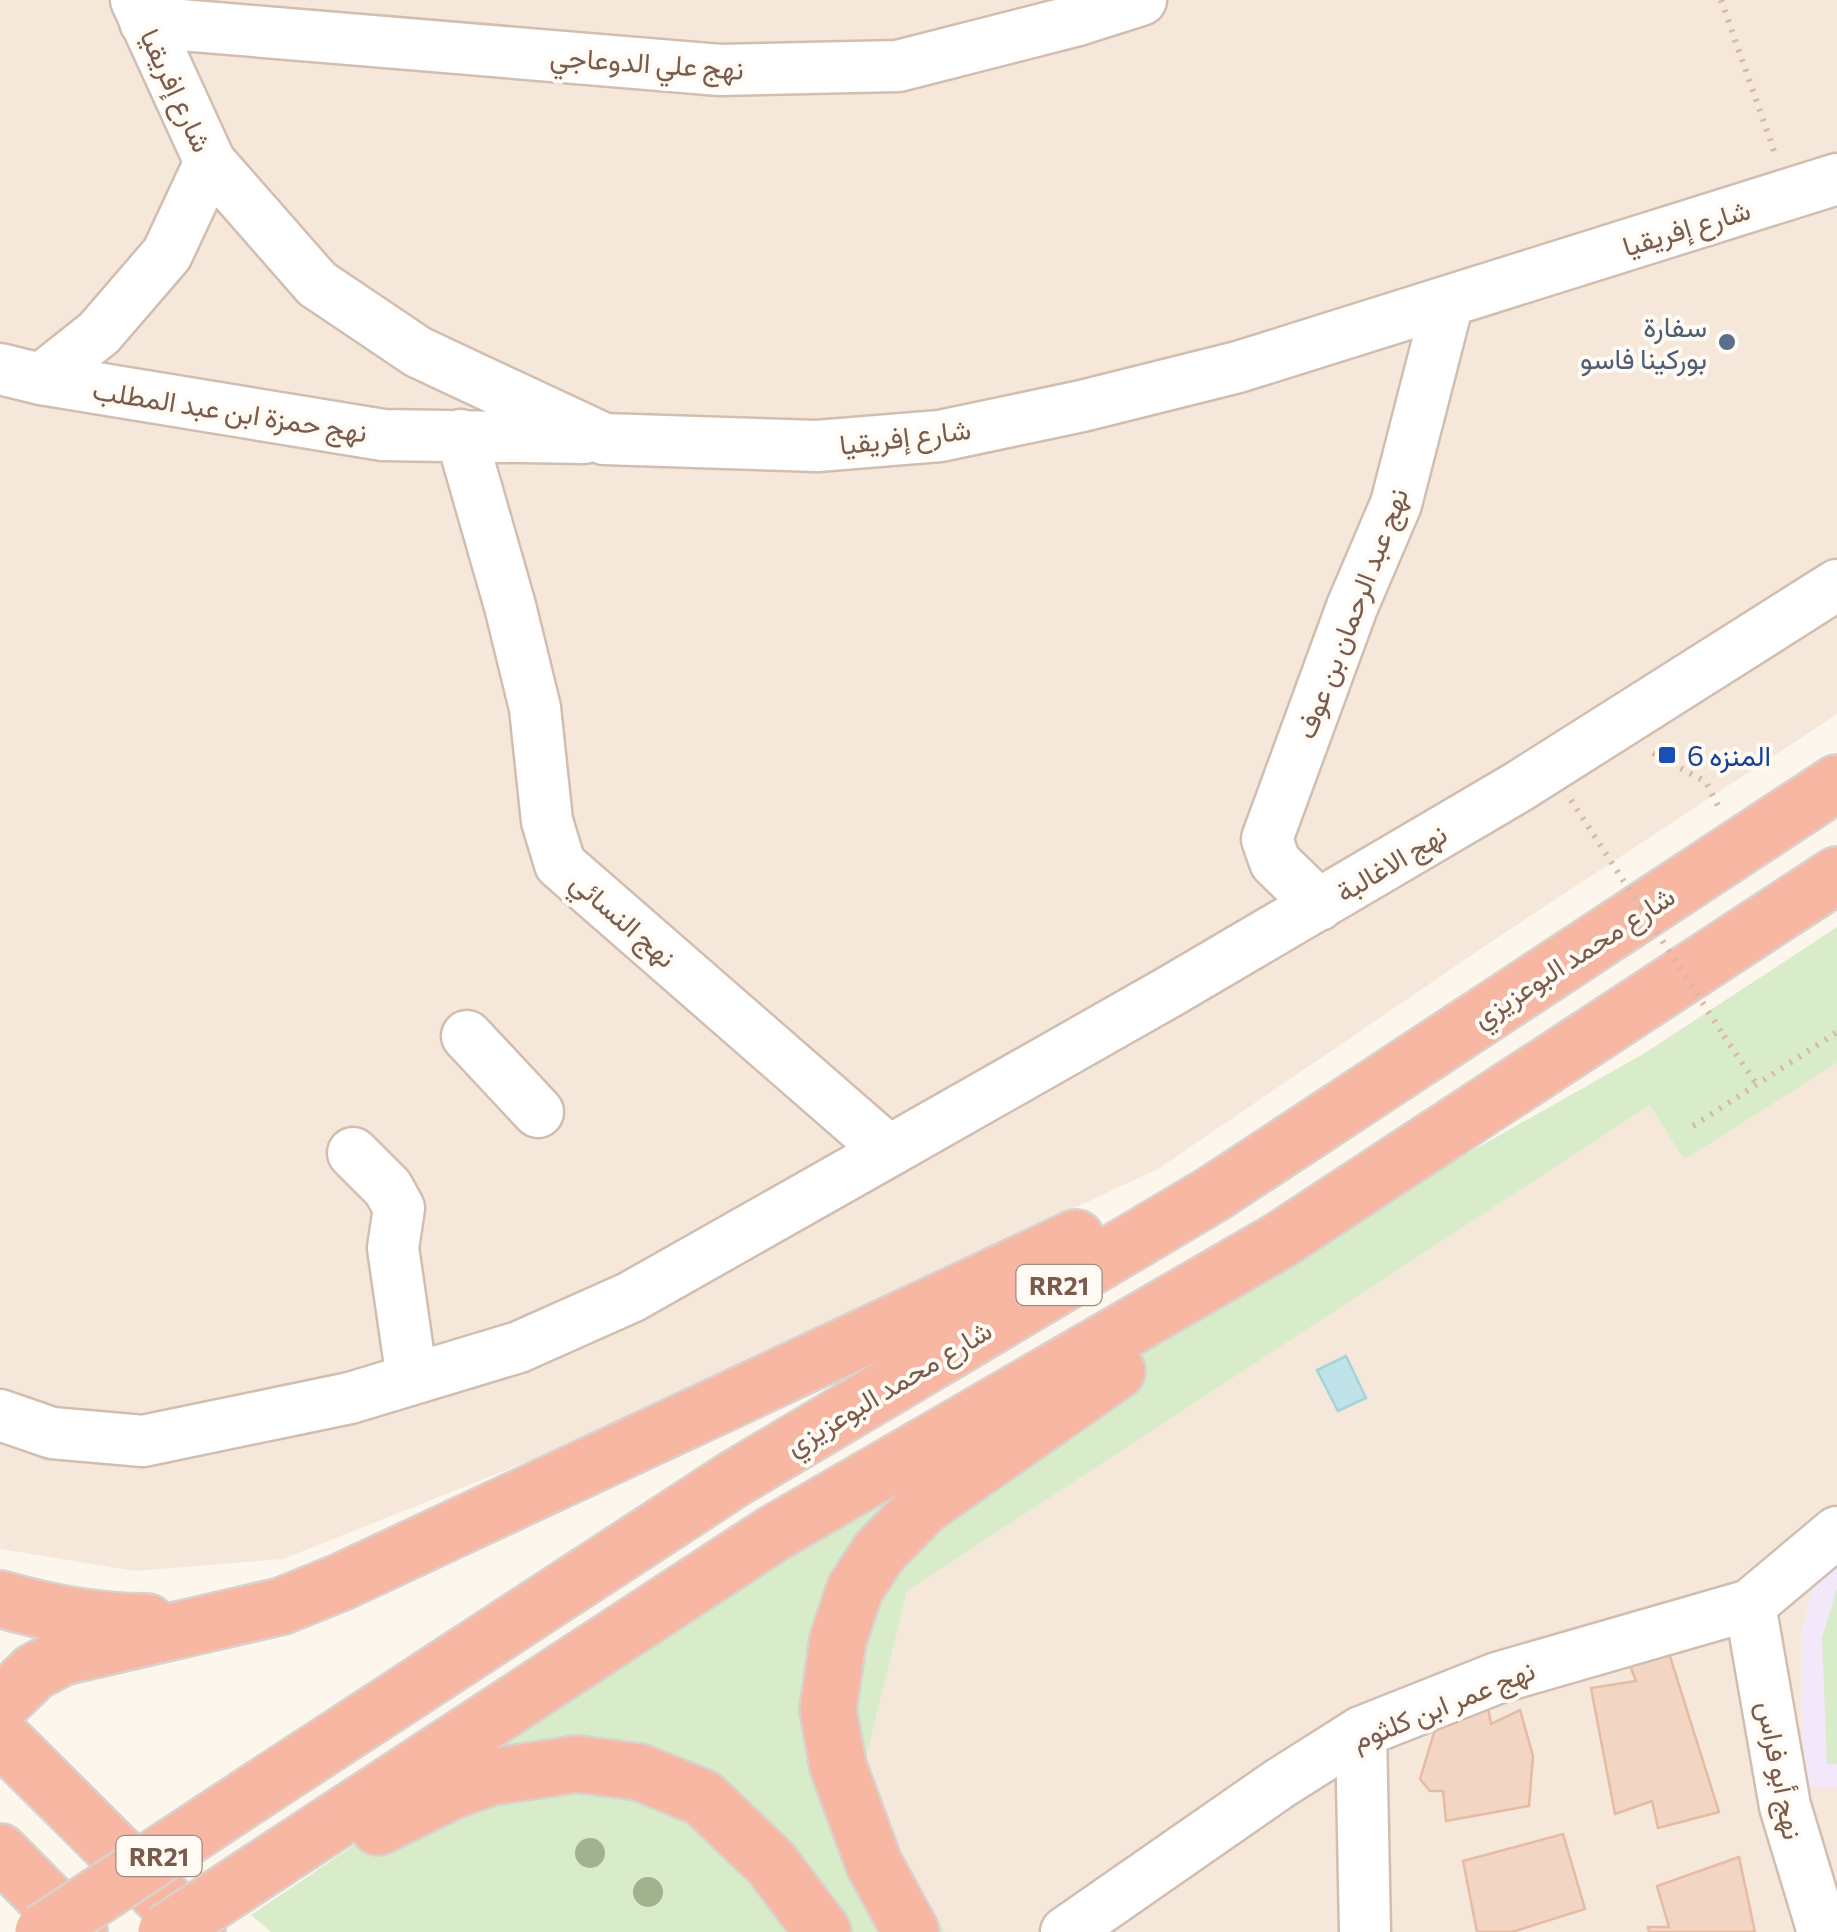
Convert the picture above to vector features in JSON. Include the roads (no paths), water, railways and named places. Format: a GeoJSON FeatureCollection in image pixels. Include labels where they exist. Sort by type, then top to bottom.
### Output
{"type":"FeatureCollection","features":[{"type":"Feature","properties":{"kind":"highway","name":"شارع محمد البوعزيزي"},"geometry":{"type":"LineString","coordinates":[[43,1932],[734,1479],[1233,1180],[1837,783]]}},
{"type":"Feature","properties":{"kind":"highway","name":"RR21"},"geometry":{"type":"LineString","coordinates":[[166,1932],[772,1534],[1278,1241],[1837,874]]}},
{"type":"Feature","properties":{"kind":"highway"},"geometry":{"type":"LineString","coordinates":[[0,1705],[34,1672],[62,1658],[282,1606],[341,1582],[1142,1207],[1233,1180]]}},
{"type":"Feature","properties":{"kind":"highway"},"geometry":{"type":"LineString","coordinates":[[911,1932],[874,1864],[838,1766],[828,1710],[838,1640],[855,1590],[878,1552],[924,1506],[1184,1323],[1278,1241]]}},
{"type":"Feature","properties":{"kind":"highway"},"geometry":{"type":"LineString","coordinates":[[0,1599],[38,1610],[114,1622],[214,1622]]}},
{"type":"Feature","properties":{"kind":"highway"},"geometry":{"type":"LineString","coordinates":[[0,1736],[23,1778],[196,1932]]}},
{"type":"Feature","properties":{"kind":"highway"},"geometry":{"type":"LineString","coordinates":[[310,1837],[361,1833],[491,1777],[577,1764],[639,1772],[703,1798],[772,1863],[824,1932]]}},
{"type":"Feature","properties":{"kind":"highway"},"geometry":{"type":"LineString","coordinates":[[0,1852],[78,1932]]}},
{"type":"Feature","properties":{"kind":"street","name":"نهج علي الدوعاجي"},"geometry":{"type":"LineString","coordinates":[[141,11],[720,70],[898,66],[1142,0]]}},
{"type":"Feature","properties":{"kind":"street","name":"شارع إفريقيا"},"geometry":{"type":"LineString","coordinates":[[141,11],[210,162],[317,284],[418,352],[604,439],[818,446],[940,436],[1238,367],[1837,179]]}},
{"type":"Feature","properties":{"kind":"street"},"geometry":{"type":"LineString","coordinates":[[20,374],[99,333],[167,254],[210,162]]}},
{"type":"Feature","properties":{"kind":"street","name":"نهج عبد الرحمان بن عوف"},"geometry":{"type":"LineString","coordinates":[[1318,905],[1275,862],[1267,839],[1352,607],[1396,504],[1448,302]]}},
{"type":"Feature","properties":{"kind":"street","name":"نهج حمزة ابن عبد المطلب"},"geometry":{"type":"LineString","coordinates":[[20,374],[384,435],[604,439]]}},
{"type":"Feature","properties":{"kind":"street","name":"نهج النسائي"},"geometry":{"type":"LineString","coordinates":[[461,435],[535,708],[548,820],[560,864],[889,1151]]}},
{"type":"Feature","properties":{"kind":"street","name":"نهج الاغالبة"},"geometry":{"type":"LineString","coordinates":[[889,1151],[1518,787],[1837,585]]}},
{"type":"Feature","properties":{"kind":"street"},"geometry":{"type":"LineString","coordinates":[[467,1036],[538,1112]]}},
{"type":"Feature","properties":{"kind":"street"},"geometry":{"type":"LineString","coordinates":[[0,1415],[52,1432],[143,1441],[350,1398],[519,1347],[631,1296],[889,1151]]}},
{"type":"Feature","properties":{"kind":"street"},"geometry":{"type":"LineString","coordinates":[[352,1153],[388,1188],[398,1208],[393,1248],[412,1379]]}},
{"type":"Feature","properties":{"kind":"street"},"geometry":{"type":"LineString","coordinates":[[1750,1605],[1837,1532]]}},
{"type":"Feature","properties":{"kind":"street","name":"نهج عمر ابن كلثوم"},"geometry":{"type":"LineString","coordinates":[[1066,1932],[1278,1784],[1361,1732],[1497,1678],[1750,1605]]}},
{"type":"Feature","properties":{"kind":"street","name":"نهج أبو فراس"},"geometry":{"type":"LineString","coordinates":[[1750,1605],[1784,1806],[1823,1932]]}},
{"type":"Feature","properties":{"kind":"street"},"geometry":{"type":"LineString","coordinates":[[1361,1732],[1365,1932]]}},
{"type":"Feature","properties":{"kind":"water"},"geometry":{"type":"Polygon","coordinates":[[[1346,1356],[1366,1398],[1338,1411],[1317,1370],[1346,1356]]]}},
{"type":"Feature","properties":{"kind":"place","name":"سفارة بوركينا فاسو"},"geometry":{"type":"Point","coordinates":[1727,342]}},
{"type":"Feature","properties":{"kind":"place","name":"المنزه 6"},"geometry":{"type":"Point","coordinates":[1667,755]}}]}
